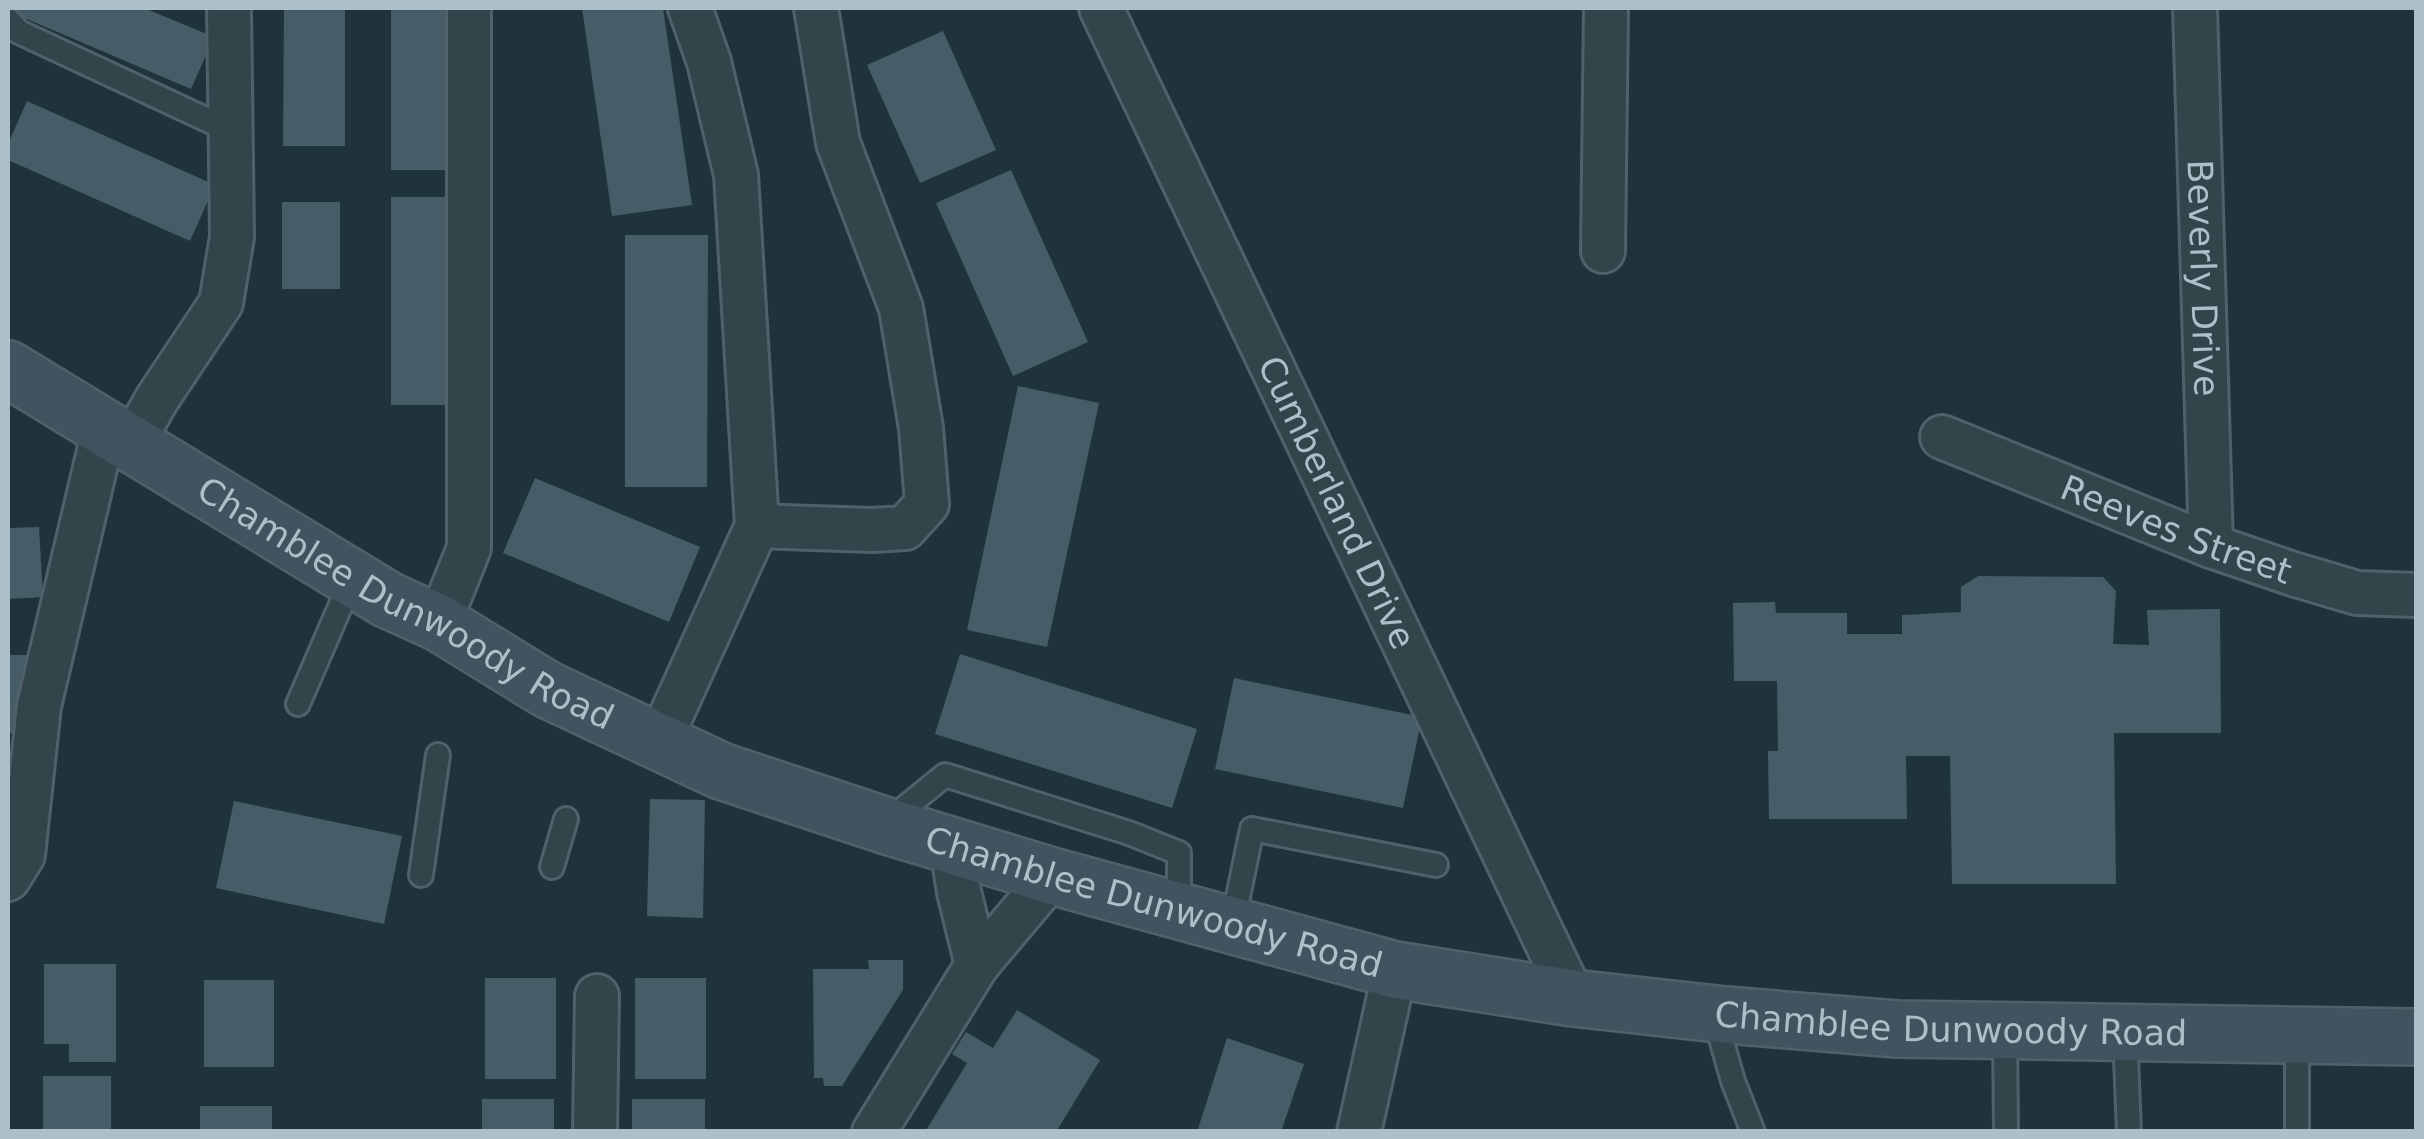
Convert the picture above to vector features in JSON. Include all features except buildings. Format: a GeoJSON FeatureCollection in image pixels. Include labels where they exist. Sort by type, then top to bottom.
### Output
{"type":"FeatureCollection","features":[{"type":"Feature","properties":{"kind":"street"},"geometry":{"type":"LineString","coordinates":[[8,879],[22,855],[39,706],[100,446],[120,437],[156,399],[221,304],[232,237],[229,8]]}},
{"type":"Feature","properties":{"kind":"street"},"geometry":{"type":"LineString","coordinates":[[439,623],[468,548],[469,8]]}},
{"type":"Feature","properties":{"kind":"street"},"geometry":{"type":"LineString","coordinates":[[659,742],[767,527],[736,175],[709,62],[690,8]]}},
{"type":"Feature","properties":{"kind":"street"},"geometry":{"type":"LineString","coordinates":[[767,527],[906,528],[926,504],[921,428],[901,308],[838,144],[816,8]]}},
{"type":"Feature","properties":{"kind":"street","name":"Cumberland Drive"},"geometry":{"type":"LineString","coordinates":[[1101,8],[1573,998]]}},
{"type":"Feature","properties":{"kind":"street"},"geometry":{"type":"LineString","coordinates":[[1602,251],[1606,8]]}},
{"type":"Feature","properties":{"kind":"street","name":"Beverly Drive"},"geometry":{"type":"LineString","coordinates":[[2195,8],[2211,546]]}},
{"type":"Feature","properties":{"kind":"street","name":"Chamblee Dunwoody Road"},"geometry":{"type":"LineString","coordinates":[[8,369],[388,600],[439,623],[548,690],[721,771],[952,847],[1232,927],[1395,970],[1573,998],[1714,1014],[1897,1028],[2416,1038]]}},
{"type":"Feature","properties":{"kind":"street","name":"Reeves Street"},"geometry":{"type":"LineString","coordinates":[[1942,438],[2211,546],[2293,574],[2358,593],[2416,596]]}},
{"type":"Feature","properties":{"kind":"street"},"geometry":{"type":"LineString","coordinates":[[952,847],[977,966]]}},
{"type":"Feature","properties":{"kind":"street"},"geometry":{"type":"LineString","coordinates":[[874,1132],[977,966],[1052,876]]}},
{"type":"Feature","properties":{"kind":"street"},"geometry":{"type":"LineString","coordinates":[[1359,1132],[1395,970]]}},
{"type":"Feature","properties":{"kind":"street"},"geometry":{"type":"LineString","coordinates":[[596,1132],[597,996]]}},
{"type":"Feature","properties":{"kind":"lane"},"geometry":{"type":"LineString","coordinates":[[8,20],[19,32],[231,131]]}},
{"type":"Feature","properties":{"kind":"lane"},"geometry":{"type":"LineString","coordinates":[[298,704],[352,579]]}},
{"type":"Feature","properties":{"kind":"lane"},"geometry":{"type":"LineString","coordinates":[[421,874],[438,755]]}},
{"type":"Feature","properties":{"kind":"lane"},"geometry":{"type":"LineString","coordinates":[[884,826],[945,775],[1129,833],[1179,853],[1179,912]]}},
{"type":"Feature","properties":{"kind":"lane"},"geometry":{"type":"LineString","coordinates":[[552,867],[566,819]]}},
{"type":"Feature","properties":{"kind":"lane"},"geometry":{"type":"LineString","coordinates":[[1232,927],[1252,829],[1436,865]]}},
{"type":"Feature","properties":{"kind":"lane"},"geometry":{"type":"LineString","coordinates":[[1714,1014],[1732,1081],[1752,1132]]}},
{"type":"Feature","properties":{"kind":"lane"},"geometry":{"type":"LineString","coordinates":[[2005,1031],[2006,1132]]}},
{"type":"Feature","properties":{"kind":"lane"},"geometry":{"type":"LineString","coordinates":[[2125,1034],[2129,1132]]}},
{"type":"Feature","properties":{"kind":"lane"},"geometry":{"type":"LineString","coordinates":[[2297,1036],[2297,1132]]}}]}
